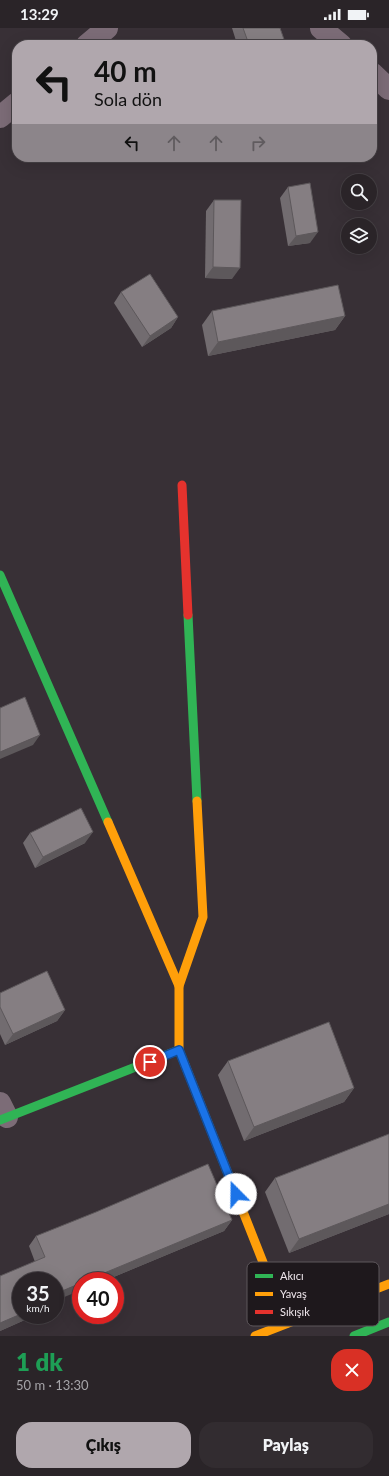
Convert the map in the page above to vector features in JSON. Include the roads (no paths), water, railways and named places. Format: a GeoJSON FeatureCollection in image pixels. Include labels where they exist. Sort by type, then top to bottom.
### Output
{"type":"FeatureCollection","features":[{"type":"Feature","properties":{"kind":"street"},"geometry":{"type":"LineString","coordinates":[[93,40],[107,28]]}},
{"type":"Feature","properties":{"kind":"street"},"geometry":{"type":"LineString","coordinates":[[321,28],[335,40]]}},
{"type":"Feature","properties":{"kind":"street"},"geometry":{"type":"LineString","coordinates":[[377,77],[389,88]]}},
{"type":"Feature","properties":{"kind":"street"},"geometry":{"type":"LineString","coordinates":[[0,117],[12,107]]}},
{"type":"Feature","properties":{"kind":"street"},"geometry":{"type":"LineString","coordinates":[[182,485],[203,917],[179,986],[179,1050],[263,1262]]}},
{"type":"Feature","properties":{"kind":"street"},"geometry":{"type":"LineString","coordinates":[[0,574],[179,986]]}},
{"type":"Feature","properties":{"kind":"street"},"geometry":{"type":"LineString","coordinates":[[2,1114],[179,1050]]}},
{"type":"Feature","properties":{"kind":"street"},"geometry":{"type":"LineString","coordinates":[[379,1288],[389,1284]]}},
{"type":"Feature","properties":{"kind":"street"},"geometry":{"type":"LineString","coordinates":[[354,1336],[389,1322]]}},
{"type":"Feature","properties":{"kind":"street"},"geometry":{"type":"LineString","coordinates":[[255,1336],[282,1326]]}}]}
